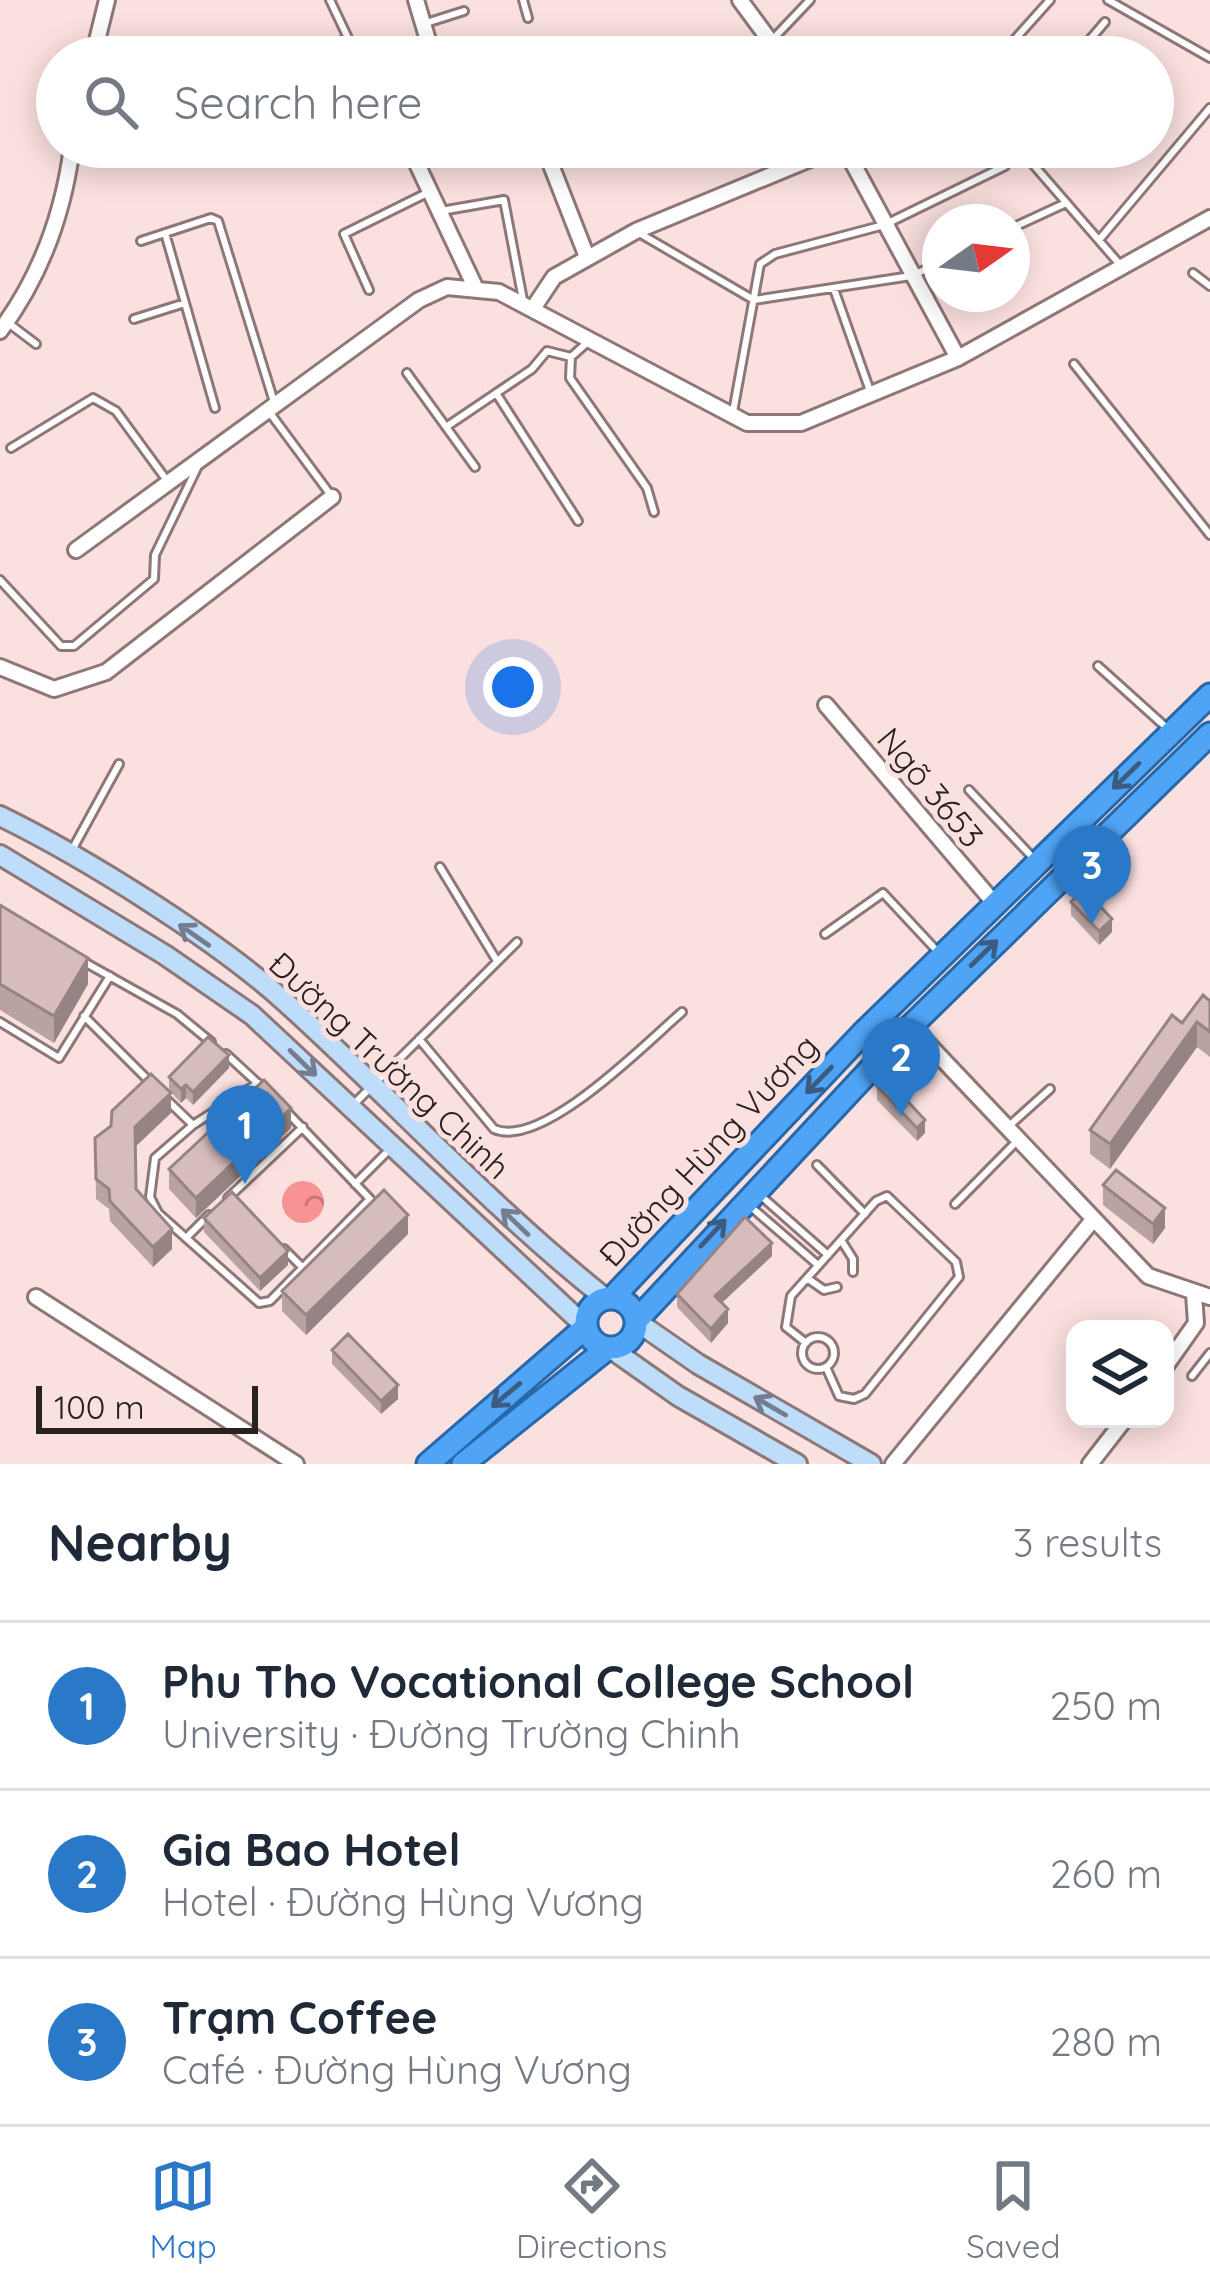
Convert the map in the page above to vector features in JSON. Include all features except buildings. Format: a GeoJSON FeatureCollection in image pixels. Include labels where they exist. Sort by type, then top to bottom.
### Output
{"type":"FeatureCollection","features":[{"type":"Feature","properties":{"kind":"highway","name":"Đường Hùng Vương"},"geometry":{"type":"LineString","coordinates":[[609,1298],[941,955],[1210,694]]}},
{"type":"Feature","properties":{"kind":"highway","name":"Đường Hùng Vương"},"geometry":{"type":"LineString","coordinates":[[636,1321],[910,1026],[1210,734]]}},
{"type":"Feature","properties":{"kind":"highway"},"geometry":{"type":"LineString","coordinates":[[428,1464],[586,1327],[592,1306],[609,1298],[628,1305],[636,1321],[629,1340],[609,1348],[464,1464]]}},
{"type":"Feature","properties":{"kind":"highway"},"geometry":{"type":"LineString","coordinates":[[586,1327],[593,1341],[609,1348]]}},
{"type":"Feature","properties":{"kind":"main road","name":"Đường Trường Chinh"},"geometry":{"type":"LineString","coordinates":[[0,817],[69,856],[273,992],[523,1230],[609,1298]]}},
{"type":"Feature","properties":{"kind":"main road","name":"Đường Trường Chinh"},"geometry":{"type":"LineString","coordinates":[[0,855],[165,955],[252,1015],[586,1327]]}},
{"type":"Feature","properties":{"kind":"main road"},"geometry":{"type":"LineString","coordinates":[[636,1321],[698,1364],[871,1464]]}},
{"type":"Feature","properties":{"kind":"main road"},"geometry":{"type":"LineString","coordinates":[[609,1348],[679,1396],[797,1464]]}},
{"type":"Feature","properties":{"kind":"street"},"geometry":{"type":"LineString","coordinates":[[98,36],[107,0]]}},
{"type":"Feature","properties":{"kind":"street"},"geometry":{"type":"LineString","coordinates":[[416,0],[427,36]]}},
{"type":"Feature","properties":{"kind":"street"},"geometry":{"type":"LineString","coordinates":[[740,0],[767,36]]}},
{"type":"Feature","properties":{"kind":"street"},"geometry":{"type":"LineString","coordinates":[[3,327],[36,279],[62,207],[68,168]]}},
{"type":"Feature","properties":{"kind":"street"},"geometry":{"type":"LineString","coordinates":[[419,168],[476,290]]}},
{"type":"Feature","properties":{"kind":"street"},"geometry":{"type":"LineString","coordinates":[[552,168],[587,257]]}},
{"type":"Feature","properties":{"kind":"street"},"geometry":{"type":"LineString","coordinates":[[529,303],[554,277],[636,231],[799,168]]}},
{"type":"Feature","properties":{"kind":"street"},"geometry":{"type":"LineString","coordinates":[[857,168],[958,358]]}},
{"type":"Feature","properties":{"kind":"street"},"geometry":{"type":"LineString","coordinates":[[76,550],[419,300],[447,287],[529,303],[589,341],[747,423],[800,423],[958,358],[1210,218]]}},
{"type":"Feature","properties":{"kind":"street"},"geometry":{"type":"LineString","coordinates":[[0,667],[54,689],[106,672],[332,497]]}},
{"type":"Feature","properties":{"kind":"street","name":"Ngõ 3653"},"geometry":{"type":"LineString","coordinates":[[826,705],[995,904]]}},
{"type":"Feature","properties":{"kind":"street"},"geometry":{"type":"LineString","coordinates":[[910,1026],[1148,1276],[1202,1295],[1196,1323],[1174,1354]]}},
{"type":"Feature","properties":{"kind":"street"},"geometry":{"type":"LineString","coordinates":[[893,1464],[1092,1221]]}},
{"type":"Feature","properties":{"kind":"street"},"geometry":{"type":"LineString","coordinates":[[36,1297],[296,1464]]}},
{"type":"Feature","properties":{"kind":"street"},"geometry":{"type":"LineString","coordinates":[[1090,1464],[1118,1428]]}},
{"type":"Feature","properties":{"kind":"lane"},"geometry":{"type":"LineString","coordinates":[[330,0],[347,36]]}},
{"type":"Feature","properties":{"kind":"lane"},"geometry":{"type":"LineString","coordinates":[[523,0],[528,18]]}},
{"type":"Feature","properties":{"kind":"lane"},"geometry":{"type":"LineString","coordinates":[[777,36],[810,0]]}},
{"type":"Feature","properties":{"kind":"lane"},"geometry":{"type":"LineString","coordinates":[[1018,36],[1050,0]]}},
{"type":"Feature","properties":{"kind":"lane"},"geometry":{"type":"LineString","coordinates":[[1108,0],[1171,36]]}},
{"type":"Feature","properties":{"kind":"lane"},"geometry":{"type":"LineString","coordinates":[[423,24],[464,11]]}},
{"type":"Feature","properties":{"kind":"lane"},"geometry":{"type":"LineString","coordinates":[[1093,36],[1105,22]]}},
{"type":"Feature","properties":{"kind":"lane"},"geometry":{"type":"LineString","coordinates":[[1174,38],[1210,58]]}},
{"type":"Feature","properties":{"kind":"lane"},"geometry":{"type":"LineString","coordinates":[[1174,151],[1210,108]]}},
{"type":"Feature","properties":{"kind":"lane"},"geometry":{"type":"LineString","coordinates":[[732,416],[755,274],[775,254],[884,225],[1000,168]]}},
{"type":"Feature","properties":{"kind":"lane"},"geometry":{"type":"LineString","coordinates":[[1036,168],[1123,268]]}},
{"type":"Feature","properties":{"kind":"lane"},"geometry":{"type":"LineString","coordinates":[[1100,240],[1160,168]]}},
{"type":"Feature","properties":{"kind":"lane"},"geometry":{"type":"LineString","coordinates":[[369,290],[344,234],[429,192]]}},
{"type":"Feature","properties":{"kind":"lane"},"geometry":{"type":"LineString","coordinates":[[438,212],[504,200],[529,303]]}},
{"type":"Feature","properties":{"kind":"lane"},"geometry":{"type":"LineString","coordinates":[[1030,220],[1066,203]]}},
{"type":"Feature","properties":{"kind":"lane"},"geometry":{"type":"LineString","coordinates":[[141,241],[218,221],[271,408],[332,497]]}},
{"type":"Feature","properties":{"kind":"lane"},"geometry":{"type":"LineString","coordinates":[[636,231],[754,300],[922,271]]}},
{"type":"Feature","properties":{"kind":"lane"},"geometry":{"type":"LineString","coordinates":[[165,233],[215,408]]}},
{"type":"Feature","properties":{"kind":"lane"},"geometry":{"type":"LineString","coordinates":[[1192,273],[1210,286]]}},
{"type":"Feature","properties":{"kind":"lane"},"geometry":{"type":"LineString","coordinates":[[834,289],[872,395]]}},
{"type":"Feature","properties":{"kind":"lane"},"geometry":{"type":"LineString","coordinates":[[134,320],[185,303]]}},
{"type":"Feature","properties":{"kind":"lane"},"geometry":{"type":"LineString","coordinates":[[3,327],[36,344]]}},
{"type":"Feature","properties":{"kind":"lane"},"geometry":{"type":"LineString","coordinates":[[589,341],[572,357],[570,378],[647,488],[654,512]]}},
{"type":"Feature","properties":{"kind":"lane"},"geometry":{"type":"LineString","coordinates":[[446,427],[547,351],[572,357]]}},
{"type":"Feature","properties":{"kind":"lane"},"geometry":{"type":"LineString","coordinates":[[1074,364],[1210,536]]}},
{"type":"Feature","properties":{"kind":"lane"},"geometry":{"type":"LineString","coordinates":[[407,373],[475,467]]}},
{"type":"Feature","properties":{"kind":"lane"},"geometry":{"type":"LineString","coordinates":[[496,393],[578,520]]}},
{"type":"Feature","properties":{"kind":"lane"},"geometry":{"type":"LineString","coordinates":[[11,448],[93,398],[116,411],[168,482]]}},
{"type":"Feature","properties":{"kind":"lane"},"geometry":{"type":"LineString","coordinates":[[0,580],[61,646],[74,646],[154,579],[154,555],[202,458]]}},
{"type":"Feature","properties":{"kind":"lane"},"geometry":{"type":"LineString","coordinates":[[1098,666],[1172,732]]}},
{"type":"Feature","properties":{"kind":"lane"},"geometry":{"type":"LineString","coordinates":[[69,856],[119,764]]}},
{"type":"Feature","properties":{"kind":"lane"},"geometry":{"type":"LineString","coordinates":[[969,790],[1038,862]]}},
{"type":"Feature","properties":{"kind":"lane"},"geometry":{"type":"LineString","coordinates":[[440,867],[497,961]]}},
{"type":"Feature","properties":{"kind":"lane"},"geometry":{"type":"LineString","coordinates":[[825,934],[883,893],[941,955]]}},
{"type":"Feature","properties":{"kind":"lane"},"geometry":{"type":"LineString","coordinates":[[350,1108],[517,942]]}},
{"type":"Feature","properties":{"kind":"lane"},"geometry":{"type":"LineString","coordinates":[[73,956],[177,1014],[258,1083],[370,1199],[270,1301],[259,1304],[152,1206],[152,1163],[193,1125],[258,1083]]}},
{"type":"Feature","properties":{"kind":"lane"},"geometry":{"type":"LineString","coordinates":[[0,1022],[58,1058],[110,976]]}},
{"type":"Feature","properties":{"kind":"lane"},"geometry":{"type":"LineString","coordinates":[[419,1039],[494,1129],[518,1133],[568,1108],[682,1012]]}},
{"type":"Feature","properties":{"kind":"lane"},"geometry":{"type":"LineString","coordinates":[[84,1016],[193,1125]]}},
{"type":"Feature","properties":{"kind":"lane"},"geometry":{"type":"LineString","coordinates":[[955,1204],[1050,1089]]}},
{"type":"Feature","properties":{"kind":"lane"},"geometry":{"type":"LineString","coordinates":[[186,1238],[303,1127]]}},
{"type":"Feature","properties":{"kind":"lane"},"geometry":{"type":"LineString","coordinates":[[356,1184],[391,1148]]}},
{"type":"Feature","properties":{"kind":"lane"},"geometry":{"type":"LineString","coordinates":[[817,1165],[865,1214]]}},
{"type":"Feature","properties":{"kind":"lane"},"geometry":{"type":"LineString","coordinates":[[232,1194],[246,1209]]}},
{"type":"Feature","properties":{"kind":"lane"},"geometry":{"type":"LineString","coordinates":[[749,1195],[828,1255]]}},
{"type":"Feature","properties":{"kind":"lane"},"geometry":{"type":"LineString","coordinates":[[749,1195],[818,1266]]}},
{"type":"Feature","properties":{"kind":"lane"},"geometry":{"type":"LineString","coordinates":[[806,1343],[804,1361],[814,1369],[826,1367],[833,1357],[832,1345],[822,1338],[806,1343],[790,1333],[784,1316],[787,1302],[865,1214],[887,1196],[956,1262],[959,1276],[865,1394],[854,1400],[839,1396],[826,1367]]}},
{"type":"Feature","properties":{"kind":"lane"},"geometry":{"type":"LineString","coordinates":[[274,1239],[303,1268]]}},
{"type":"Feature","properties":{"kind":"lane"},"geometry":{"type":"LineString","coordinates":[[841,1240],[854,1262],[853,1272]]}},
{"type":"Feature","properties":{"kind":"lane"},"geometry":{"type":"LineString","coordinates":[[807,1278],[824,1290],[837,1287]]}},
{"type":"Feature","properties":{"kind":"lane"},"geometry":{"type":"LineString","coordinates":[[1192,1376],[1210,1353]]}},
{"type":"Feature","properties":{"kind":"green space"},"geometry":{"type":"Polygon","coordinates":[[[303,1181],[318,1187],[324,1202],[318,1217],[303,1223],[288,1217],[282,1202],[288,1187],[303,1181]]]}},
{"type":"Feature","properties":{"kind":"place","name":"Trạm Coffee"},"geometry":{"type":"Point","coordinates":[1092,924]}},
{"type":"Feature","properties":{"kind":"place","name":"Gia Bao Hotel"},"geometry":{"type":"Point","coordinates":[901,1116]}},
{"type":"Feature","properties":{"kind":"place","name":"Phu Tho Vocational College School"},"geometry":{"type":"Point","coordinates":[245,1184]}}]}
